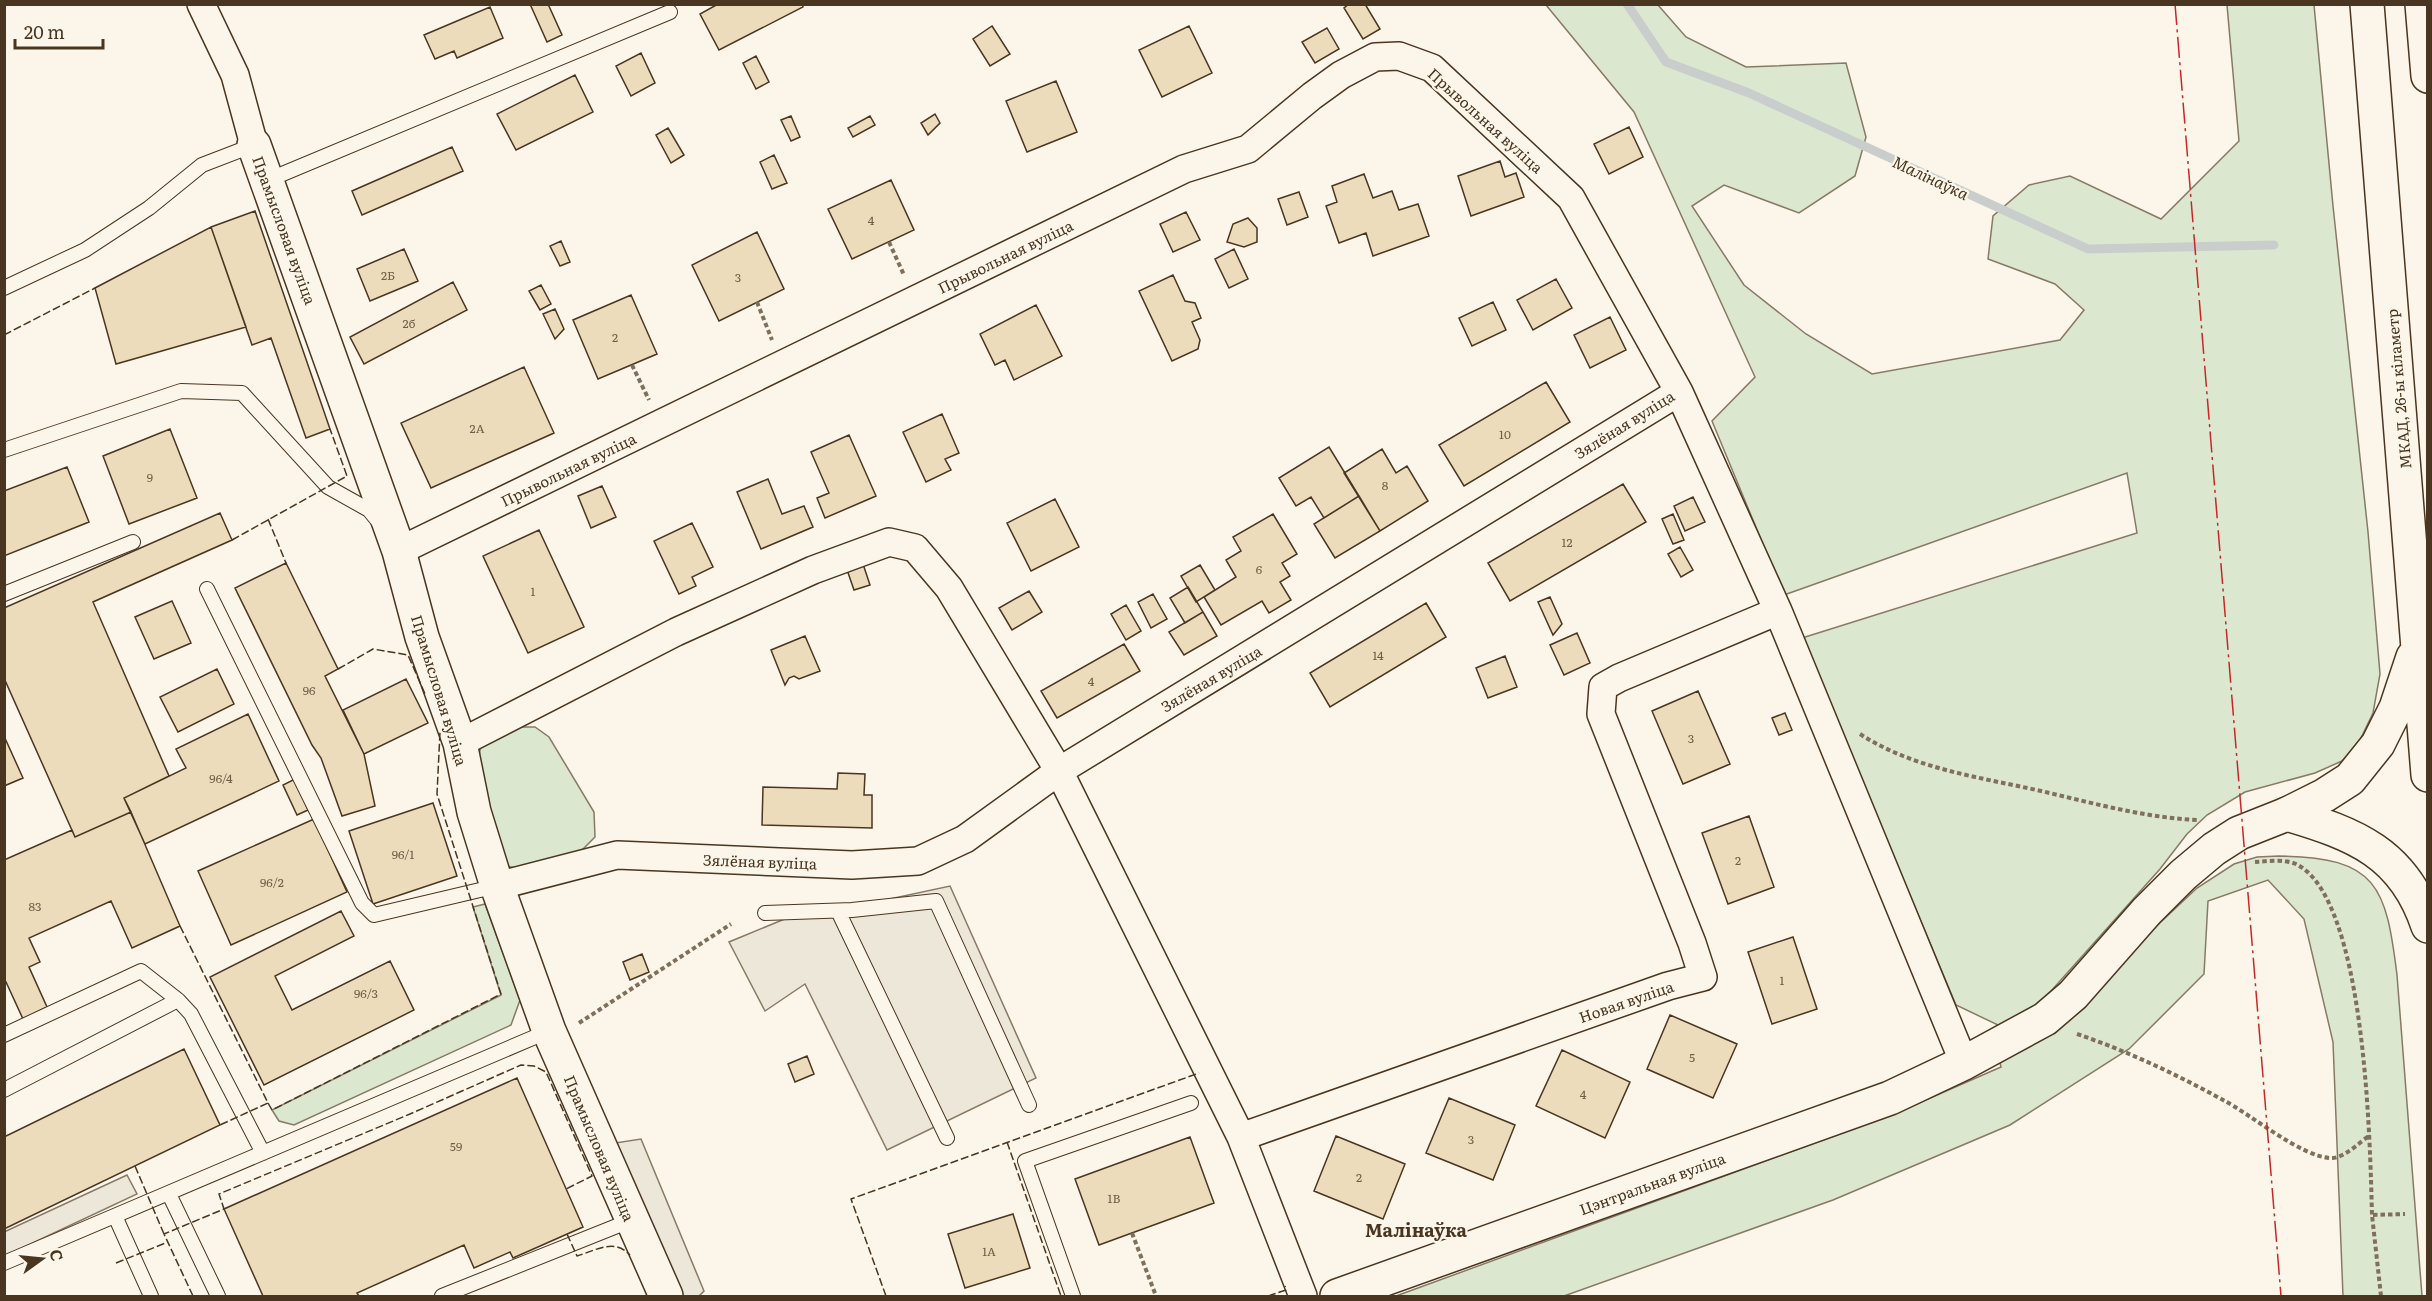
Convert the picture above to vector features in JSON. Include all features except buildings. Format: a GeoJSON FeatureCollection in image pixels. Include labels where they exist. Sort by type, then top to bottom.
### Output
{"type":"FeatureCollection","features":[{"type":"Feature","properties":{"kind":"main road","name":"МКАД, 26-ы кіламетр"},"geometry":{"type":"LineString","coordinates":[[2367,4],[2427,775]]}},
{"type":"Feature","properties":{"kind":"main road"},"geometry":{"type":"LineString","coordinates":[[2422,4],[2427,76]]}},
{"type":"Feature","properties":{"kind":"main road","name":"Прамысловая вуліца"},"geometry":{"type":"LineString","coordinates":[[254,146],[397,546],[422,637],[460,743],[474,812],[497,886],[551,1036],[666,1296]]}},
{"type":"Feature","properties":{"kind":"main road","name":"Цэнтральная вуліца"},"geometry":{"type":"LineString","coordinates":[[1337,1296],[1890,1098],[1964,1063],[2045,1019],[2073,995],[2147,911],[2183,875],[2214,849],[2239,832],[2287,814],[2325,795],[2350,779],[2378,744],[2396,708],[2418,640]]}},
{"type":"Feature","properties":{"kind":"main road"},"geometry":{"type":"LineString","coordinates":[[2287,814],[2327,826],[2375,849],[2395,868],[2410,889],[2427,926]]}},
{"type":"Feature","properties":{"kind":"street"},"geometry":{"type":"LineString","coordinates":[[201,4],[235,75],[254,146]]}},
{"type":"Feature","properties":{"kind":"street","name":"Прывольная вуліца"},"geometry":{"type":"LineString","coordinates":[[397,546],[1184,169],[1248,149],[1312,96],[1341,75],[1375,57],[1399,56],[1432,68],[1571,198]]}},
{"type":"Feature","properties":{"kind":"street","name":"Зялёная вуліца"},"geometry":{"type":"LineString","coordinates":[[497,886],[617,855],[852,865],[918,861],[966,839],[1059,771],[1678,392],[1571,198]]}},
{"type":"Feature","properties":{"kind":"street"},"geometry":{"type":"LineString","coordinates":[[1678,392],[1778,611],[1964,1063]]}},
{"type":"Feature","properties":{"kind":"street"},"geometry":{"type":"LineString","coordinates":[[460,743],[687,628],[813,570],[890,542],[915,548],[949,588],[1059,771],[1241,1137],[1303,1296]]}},
{"type":"Feature","properties":{"kind":"street","name":"Новая вуліца"},"geometry":{"type":"LineString","coordinates":[[1241,1137],[1657,990],[1703,977],[1692,943],[1601,714],[1604,687],[1619,678],[1778,611]]}},
{"type":"Feature","properties":{"kind":"lane"},"geometry":{"type":"LineString","coordinates":[[268,180],[670,12]]}},
{"type":"Feature","properties":{"kind":"lane"},"geometry":{"type":"LineString","coordinates":[[4,288],[86,250],[149,208],[202,165],[254,146]]}},
{"type":"Feature","properties":{"kind":"lane"},"geometry":{"type":"LineString","coordinates":[[4,450],[180,391],[242,393],[328,487],[369,510],[397,546]]}},
{"type":"Feature","properties":{"kind":"lane"},"geometry":{"type":"LineString","coordinates":[[4,594],[133,542]]}},
{"type":"Feature","properties":{"kind":"lane"},"geometry":{"type":"LineString","coordinates":[[207,589],[362,903],[374,915],[497,886]]}},
{"type":"Feature","properties":{"kind":"lane"},"geometry":{"type":"LineString","coordinates":[[765,913],[838,911],[936,901],[1029,1105]]}},
{"type":"Feature","properties":{"kind":"lane"},"geometry":{"type":"LineString","coordinates":[[838,911],[947,1138]]}},
{"type":"Feature","properties":{"kind":"lane"},"geometry":{"type":"LineString","coordinates":[[4,1035],[141,971],[178,1000],[191,1014],[263,1153]]}},
{"type":"Feature","properties":{"kind":"lane"},"geometry":{"type":"LineString","coordinates":[[4,1090],[178,1000]]}},
{"type":"Feature","properties":{"kind":"lane"},"geometry":{"type":"LineString","coordinates":[[4,1263],[263,1153],[551,1036]]}},
{"type":"Feature","properties":{"kind":"lane"},"geometry":{"type":"LineString","coordinates":[[1073,1296],[1024,1161],[1191,1103]]}},
{"type":"Feature","properties":{"kind":"lane"},"geometry":{"type":"LineString","coordinates":[[170,1194],[218,1296]]}},
{"type":"Feature","properties":{"kind":"lane"},"geometry":{"type":"LineString","coordinates":[[116,1216],[151,1296]]}},
{"type":"Feature","properties":{"kind":"lane"},"geometry":{"type":"LineString","coordinates":[[442,1296],[632,1220]]}},
{"type":"Feature","properties":{"kind":"path"},"geometry":{"type":"LineString","coordinates":[[889,242],[905,278]]}},
{"type":"Feature","properties":{"kind":"path"},"geometry":{"type":"LineString","coordinates":[[757,302],[776,349]]}},
{"type":"Feature","properties":{"kind":"path"},"geometry":{"type":"LineString","coordinates":[[632,365],[651,406]]}},
{"type":"Feature","properties":{"kind":"path"},"geometry":{"type":"LineString","coordinates":[[1855,731],[1917,763],[2136,813],[2208,821]]}},
{"type":"Feature","properties":{"kind":"path"},"geometry":{"type":"LineString","coordinates":[[2239,832],[2252,863],[2270,860],[2295,863],[2308,873],[2326,895],[2341,931],[2356,1001],[2370,1135],[2372,1215],[2381,1296]]}},
{"type":"Feature","properties":{"kind":"path"},"geometry":{"type":"LineString","coordinates":[[551,1036],[731,924]]}},
{"type":"Feature","properties":{"kind":"path"},"geometry":{"type":"LineString","coordinates":[[2068,1031],[2169,1071],[2225,1101],[2279,1136],[2320,1158],[2335,1159],[2370,1135]]}},
{"type":"Feature","properties":{"kind":"path"},"geometry":{"type":"LineString","coordinates":[[2372,1215],[2405,1214]]}},
{"type":"Feature","properties":{"kind":"path"},"geometry":{"type":"LineString","coordinates":[[1132,1233],[1156,1296]]}},
{"type":"Feature","properties":{"kind":"green space"},"geometry":{"type":"Polygon","coordinates":[[[1546,5],[1658,5],[1686,37],[1746,67],[1846,63],[1866,137],[1855,176],[1799,213],[1724,185],[1692,206],[1744,285],[1806,334],[1872,374],[2060,340],[2084,310],[2055,284],[1988,259],[1993,216],[2029,185],[2070,176],[2161,219],[2239,141],[2227,5],[2314,5],[2368,532],[2380,674],[2373,713],[2359,742],[2342,761],[2315,773],[2245,792],[2207,815],[2187,834],[2160,869],[2035,1009],[2000,1026],[1956,1005],[1802,638],[2137,533],[2127,473],[1784,595],[1712,421],[1755,377],[1634,112],[1546,5]]]}},
{"type":"Feature","properties":{"kind":"green space"},"geometry":{"type":"Polygon","coordinates":[[[519,727],[535,727],[549,737],[594,812],[595,837],[580,852],[528,870],[505,866],[478,763],[481,744],[519,727]]]}},
{"type":"Feature","properties":{"kind":"green space"},"geometry":{"type":"Polygon","coordinates":[[[2257,857],[2312,858],[2338,863],[2357,871],[2371,883],[2381,899],[2388,919],[2397,975],[2422,1296],[2343,1296],[2333,1042],[2304,919],[2268,880],[2208,901],[2204,974],[2129,1049],[2010,1125],[1833,1200],[1564,1296],[1396,1296],[1889,1116],[2001,1067],[1999,1058],[2079,999],[2197,888],[2234,864],[2257,857]]]}},
{"type":"Feature","properties":{"kind":"green space"},"geometry":{"type":"Polygon","coordinates":[[[485,904],[520,1000],[511,1025],[294,1125],[279,1121],[272,1110],[501,995],[473,907],[485,904]]]}},
{"type":"Feature","properties":{"kind":"shaded area"},"geometry":{"type":"Polygon","coordinates":[[[950,886],[1036,1078],[887,1150],[805,984],[765,1011],[729,942],[799,913],[871,903],[950,886]]]}},
{"type":"Feature","properties":{"kind":"shaded area"},"geometry":{"type":"Polygon","coordinates":[[[641,1139],[704,1291],[699,1296],[683,1296],[615,1143],[641,1139]]]}},
{"type":"Feature","properties":{"kind":"shaded area"},"geometry":{"type":"Polygon","coordinates":[[[127,1175],[137,1194],[5,1256],[4,1232],[127,1175]]]}},
{"type":"Feature","properties":{"kind":"waterway","name":"Малінаўка"},"geometry":{"type":"LineString","coordinates":[[1627,4],[1666,62],[1749,93],[2088,249],[2274,245]]}},
{"type":"Feature","properties":{"kind":"fence"},"geometry":{"type":"LineString","coordinates":[[4,335],[95,288]]}},
{"type":"Feature","properties":{"kind":"fence"},"geometry":{"type":"LineString","coordinates":[[232,540],[347,476],[330,429]]}},
{"type":"Feature","properties":{"kind":"fence"},"geometry":{"type":"LineString","coordinates":[[268,519],[286,563]]}},
{"type":"Feature","properties":{"kind":"fence"},"geometry":{"type":"LineString","coordinates":[[338,669],[373,649],[408,655],[425,694]]}},
{"type":"Feature","properties":{"kind":"fence"},"geometry":{"type":"LineString","coordinates":[[268,1103],[272,1110],[501,994],[437,794],[440,732]]}},
{"type":"Feature","properties":{"kind":"fence"},"geometry":{"type":"LineString","coordinates":[[180,926],[268,1103],[220,1125]]}},
{"type":"Feature","properties":{"kind":"fence"},"geometry":{"type":"LineString","coordinates":[[193,1296],[164,1234],[224,1209],[219,1194],[521,1065],[534,1066],[546,1072],[592,1176],[566,1189]]}},
{"type":"Feature","properties":{"kind":"fence"},"geometry":{"type":"LineString","coordinates":[[886,1296],[851,1199],[1199,1073]]}},
{"type":"Feature","properties":{"kind":"fence"},"geometry":{"type":"LineString","coordinates":[[1007,1142],[1061,1296]]}},
{"type":"Feature","properties":{"kind":"fence"},"geometry":{"type":"LineString","coordinates":[[135,1166],[164,1234]]}},
{"type":"Feature","properties":{"kind":"fence"},"geometry":{"type":"LineString","coordinates":[[567,1234],[577,1256],[611,1246],[618,1247],[630,1255]]}},
{"type":"Feature","properties":{"kind":"fence"},"geometry":{"type":"LineString","coordinates":[[116,1263],[168,1242]]}},
{"type":"Feature","properties":{"kind":"fence"},"geometry":{"type":"LineString","coordinates":[[1268,1296],[1286,1290],[1285,1286]]}},
{"type":"Feature","properties":{"kind":"power"},"geometry":{"type":"LineString","coordinates":[[2175,4],[2281,1296]]}},
{"type":"Feature","properties":{"kind":"district","name":"Малінаўка"},"geometry":{"type":"Point","coordinates":[1416,1229]}}]}
